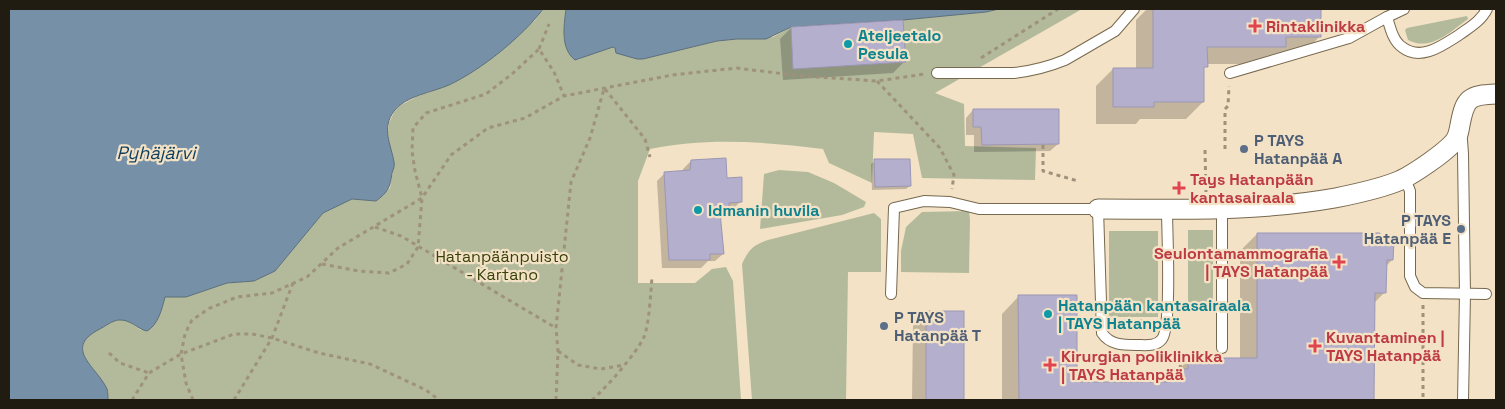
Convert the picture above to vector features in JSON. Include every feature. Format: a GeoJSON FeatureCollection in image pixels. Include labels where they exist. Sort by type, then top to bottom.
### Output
{"type":"FeatureCollection","features":[{"type":"Feature","properties":{"kind":"street"},"geometry":{"type":"LineString","coordinates":[[1098,209],[1214,209],[1305,203],[1355,194],[1400,180],[1439,155],[1454,142],[1458,134],[1464,105],[1468,100],[1478,95],[1496,94]]}},
{"type":"Feature","properties":{"kind":"lane"},"geometry":{"type":"LineString","coordinates":[[937,73],[1014,73],[1056,64],[1115,31],[1134,9]]}},
{"type":"Feature","properties":{"kind":"lane"},"geometry":{"type":"LineString","coordinates":[[1230,73],[1349,38],[1404,9]]}},
{"type":"Feature","properties":{"kind":"lane"},"geometry":{"type":"LineString","coordinates":[[1386,17],[1401,46],[1412,52],[1424,52],[1440,47],[1480,20],[1487,9]]}},
{"type":"Feature","properties":{"kind":"lane"},"geometry":{"type":"LineString","coordinates":[[1458,134],[1462,140],[1464,154],[1465,294],[1463,400]]}},
{"type":"Feature","properties":{"kind":"lane"},"geometry":{"type":"LineString","coordinates":[[1400,180],[1408,186],[1410,191],[1410,269],[1411,281],[1415,287],[1423,293],[1486,294]]}},
{"type":"Feature","properties":{"kind":"lane"},"geometry":{"type":"LineString","coordinates":[[891,294],[894,208],[924,201],[950,202],[979,209],[1098,209],[1101,330],[1104,336],[1116,344],[1154,345],[1162,339],[1165,333],[1168,276],[1167,210]]}},
{"type":"Feature","properties":{"kind":"lane"},"geometry":{"type":"LineString","coordinates":[[1214,209],[1222,348]]}},
{"type":"Feature","properties":{"kind":"path"},"geometry":{"type":"LineString","coordinates":[[974,62],[1058,9]]}},
{"type":"Feature","properties":{"kind":"path"},"geometry":{"type":"LineString","coordinates":[[321,264],[359,271],[388,273],[407,264],[418,247],[422,198],[412,151],[413,128],[426,113],[486,94],[540,49],[549,24]]}},
{"type":"Feature","properties":{"kind":"path"},"geometry":{"type":"LineString","coordinates":[[540,49],[554,72],[564,96]]}},
{"type":"Feature","properties":{"kind":"path"},"geometry":{"type":"LineString","coordinates":[[193,400],[186,383],[181,354],[185,334],[192,320],[210,308],[237,297],[272,293],[307,277],[338,248],[422,198],[451,155],[488,128],[525,118],[564,96],[672,75],[737,68],[801,76],[877,81],[937,73]]}},
{"type":"Feature","properties":{"kind":"path"},"geometry":{"type":"LineString","coordinates":[[1225,149],[1225,109],[1228,106],[1230,73]]}},
{"type":"Feature","properties":{"kind":"path"},"geometry":{"type":"LineString","coordinates":[[877,81],[940,148],[954,175],[950,202]]}},
{"type":"Feature","properties":{"kind":"path"},"geometry":{"type":"LineString","coordinates":[[604,89],[645,139],[650,157]]}},
{"type":"Feature","properties":{"kind":"path"},"geometry":{"type":"LineString","coordinates":[[556,400],[558,351],[556,328],[571,182],[590,138],[604,89]]}},
{"type":"Feature","properties":{"kind":"path"},"geometry":{"type":"LineString","coordinates":[[1043,146],[1043,171],[1078,181]]}},
{"type":"Feature","properties":{"kind":"path"},"geometry":{"type":"LineString","coordinates":[[1205,150],[1214,209]]}},
{"type":"Feature","properties":{"kind":"path"},"geometry":{"type":"LineString","coordinates":[[374,227],[401,236],[556,328]]}},
{"type":"Feature","properties":{"kind":"path"},"geometry":{"type":"LineString","coordinates":[[592,400],[625,365],[644,337],[652,276]]}},
{"type":"Feature","properties":{"kind":"path"},"geometry":{"type":"LineString","coordinates":[[234,400],[272,338],[294,283]]}},
{"type":"Feature","properties":{"kind":"path"},"geometry":{"type":"LineString","coordinates":[[1110,321],[1158,322]]}},
{"type":"Feature","properties":{"kind":"path"},"geometry":{"type":"LineString","coordinates":[[1132,321],[1133,328]]}},
{"type":"Feature","properties":{"kind":"path"},"geometry":{"type":"LineString","coordinates":[[132,400],[149,373],[181,354],[234,334],[252,334],[272,338],[318,353],[370,364],[426,390],[439,400]]}},
{"type":"Feature","properties":{"kind":"path"},"geometry":{"type":"LineString","coordinates":[[558,351],[578,365],[601,369],[625,365]]}},
{"type":"Feature","properties":{"kind":"path"},"geometry":{"type":"LineString","coordinates":[[109,353],[120,362],[149,373]]}},
{"type":"Feature","properties":{"kind":"path"},"geometry":{"type":"LineString","coordinates":[[1180,369],[1181,361]]}},
{"type":"Feature","properties":{"kind":"green space","name":"Hatanpäänpuisto - Kartano"},"geometry":{"type":"Polygon","coordinates":[[[543,9],[566,9],[564,36],[577,60],[613,47],[616,52],[637,59],[643,59],[717,41],[773,37],[791,27],[903,20],[986,12],[999,9],[1082,9],[935,93],[964,104],[965,146],[1036,148],[1035,180],[922,178],[913,134],[874,132],[872,183],[829,163],[823,149],[780,144],[715,142],[671,145],[650,149],[638,181],[638,283],[695,283],[712,269],[726,267],[733,281],[741,400],[108,400],[107,390],[83,355],[84,341],[90,334],[117,319],[127,321],[141,330],[163,304],[164,297],[186,297],[227,283],[254,281],[275,271],[323,213],[352,199],[376,201],[390,188],[394,164],[387,138],[389,123],[399,106],[418,96],[449,85],[509,42],[535,20],[543,9]]]}},
{"type":"Feature","properties":{"kind":"green space"},"geometry":{"type":"Polygon","coordinates":[[[1467,16],[1468,19],[1455,29],[1433,42],[1416,43],[1408,40],[1405,30],[1407,28],[1467,16]]]}},
{"type":"Feature","properties":{"kind":"green space"},"geometry":{"type":"Polygon","coordinates":[[[779,170],[808,172],[834,183],[866,202],[864,207],[842,215],[760,229],[764,174],[779,170]]]}},
{"type":"Feature","properties":{"kind":"green space"},"geometry":{"type":"Polygon","coordinates":[[[969,211],[969,273],[901,272],[901,251],[906,227],[922,212],[969,211]]]}},
{"type":"Feature","properties":{"kind":"green space"},"geometry":{"type":"Polygon","coordinates":[[[874,213],[881,219],[881,272],[848,272],[846,400],[752,400],[742,264],[747,255],[752,248],[768,240],[874,213]]]}},
{"type":"Feature","properties":{"kind":"green space"},"geometry":{"type":"Polygon","coordinates":[[[1188,230],[1213,230],[1213,300],[1201,307],[1188,304],[1188,230]]]}},
{"type":"Feature","properties":{"kind":"green space"},"geometry":{"type":"Polygon","coordinates":[[[1109,231],[1158,231],[1158,317],[1109,317],[1109,231]]]}},
{"type":"Feature","properties":{"kind":"water","name":"Pyhäjärvi"},"geometry":{"type":"Polygon","coordinates":[[[9,9],[543,9],[524,31],[474,71],[449,85],[412,98],[394,111],[387,130],[394,166],[388,189],[376,201],[352,199],[323,213],[275,271],[254,281],[227,283],[186,297],[165,297],[157,321],[147,331],[127,321],[119,320],[108,324],[88,337],[83,344],[83,351],[107,389],[108,400],[9,400],[9,9]]]}},
{"type":"Feature","properties":{"kind":"water"},"geometry":{"type":"Polygon","coordinates":[[[566,9],[999,9],[986,12],[903,20],[791,27],[766,39],[717,41],[643,59],[616,53],[613,47],[575,60],[570,55],[565,43],[566,9]]]}},
{"type":"Feature","properties":{"kind":"building"},"geometry":{"type":"Polygon","coordinates":[[[1153,9],[1321,9],[1321,37],[1286,37],[1286,47],[1207,47],[1208,67],[1204,67],[1204,102],[1154,102],[1154,107],[1113,107],[1113,68],[1153,68],[1153,9]]]}},
{"type":"Feature","properties":{"kind":"building","name":"Ateljeetalo Pesula"},"geometry":{"type":"Polygon","coordinates":[[[903,20],[906,62],[793,69],[791,27],[903,20]]]}},
{"type":"Feature","properties":{"kind":"building"},"geometry":{"type":"Polygon","coordinates":[[[973,109],[1059,109],[1059,144],[982,145],[981,127],[973,127],[973,109]]]}},
{"type":"Feature","properties":{"kind":"building","name":"Idmanin huvila"},"geometry":{"type":"Polygon","coordinates":[[[726,158],[727,178],[742,177],[742,202],[729,203],[729,212],[720,212],[724,254],[710,254],[710,260],[669,260],[664,172],[690,170],[691,160],[726,158]]]}},
{"type":"Feature","properties":{"kind":"building"},"geometry":{"type":"Polygon","coordinates":[[[874,159],[910,159],[911,186],[875,187],[874,159]]]}},
{"type":"Feature","properties":{"kind":"building","name":"Hatanpään kantasairaala | TAYS Hatanpää"},"geometry":{"type":"Polygon","coordinates":[[[1257,233],[1380,233],[1380,242],[1394,242],[1393,260],[1387,260],[1386,293],[1375,293],[1374,400],[1019,400],[1018,295],[1077,295],[1077,382],[1170,382],[1170,369],[1188,369],[1188,358],[1257,358],[1257,233]]]}},
{"type":"Feature","properties":{"kind":"building"},"geometry":{"type":"Polygon","coordinates":[[[926,311],[964,311],[964,400],[926,400],[926,311]]]}},
{"type":"Feature","properties":{"kind":"place","name":"Rintaklinikka"},"geometry":{"type":"Point","coordinates":[1255,26]}},
{"type":"Feature","properties":{"kind":"place","name":"Ateljeetalo Pesula"},"geometry":{"type":"Point","coordinates":[848,44]}},
{"type":"Feature","properties":{"kind":"place","name":"P TAYS Hatanpää A"},"geometry":{"type":"Point","coordinates":[1244,149]}},
{"type":"Feature","properties":{"kind":"place","name":"Tays Hatanpään kantasairaala"},"geometry":{"type":"Point","coordinates":[1179,188]}},
{"type":"Feature","properties":{"kind":"place","name":"Idmanin huvila"},"geometry":{"type":"Point","coordinates":[698,210]}},
{"type":"Feature","properties":{"kind":"place","name":"P TAYS Hatanpää E"},"geometry":{"type":"Point","coordinates":[1461,229]}},
{"type":"Feature","properties":{"kind":"place","name":"Seulontamammografia | TAYS Hatanpää"},"geometry":{"type":"Point","coordinates":[1339,262]}},
{"type":"Feature","properties":{"kind":"place","name":"Hatanpään kantasairaala | TAYS Hatanpää"},"geometry":{"type":"Point","coordinates":[1048,314]}},
{"type":"Feature","properties":{"kind":"place","name":"P TAYS Hatanpää T"},"geometry":{"type":"Point","coordinates":[884,326]}},
{"type":"Feature","properties":{"kind":"place","name":"Kuvantaminen | TAYS Hatanpää"},"geometry":{"type":"Point","coordinates":[1315,346]}},
{"type":"Feature","properties":{"kind":"place","name":"Kirurgian poliklinikka | TAYS Hatanpää"},"geometry":{"type":"Point","coordinates":[1050,365]}}]}
